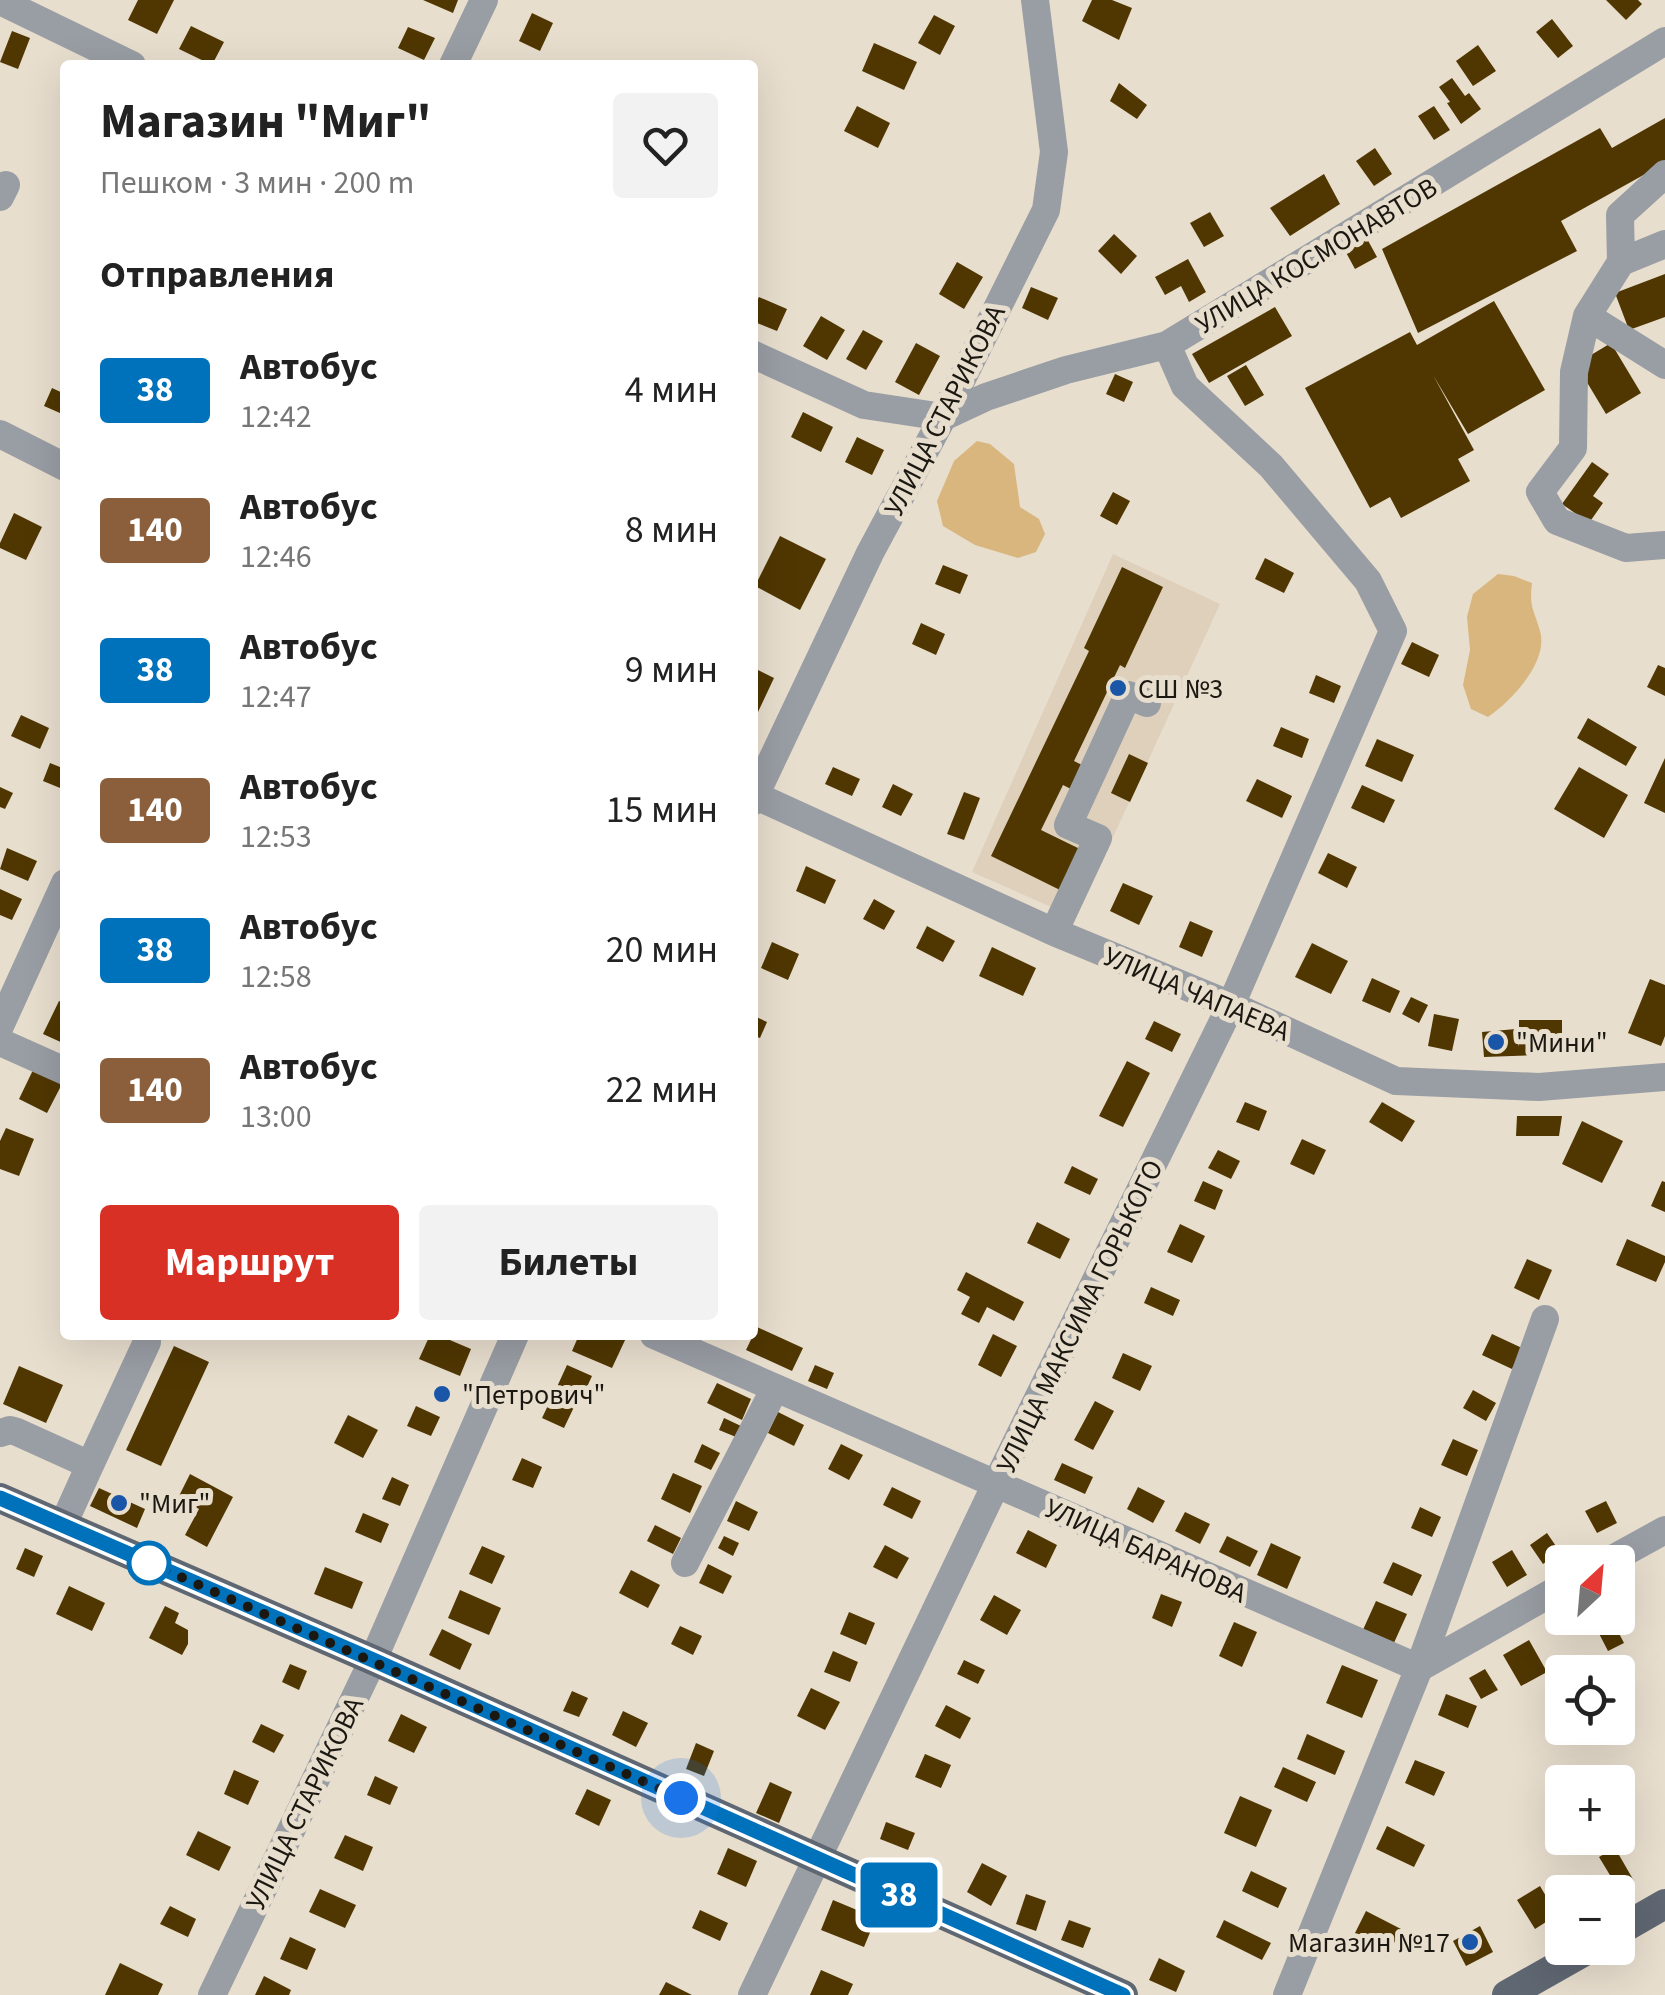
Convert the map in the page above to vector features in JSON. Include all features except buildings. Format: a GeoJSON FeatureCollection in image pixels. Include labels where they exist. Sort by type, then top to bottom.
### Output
{"type":"FeatureCollection","features":[{"type":"Feature","properties":{"kind":"main road"},"geometry":{"type":"LineString","coordinates":[[0,1498],[1123,1995]]}},
{"type":"Feature","properties":{"kind":"main road"},"geometry":{"type":"LineString","coordinates":[[1635,1922],[1665,1904]]}},
{"type":"Feature","properties":{"kind":"main road"},"geometry":{"type":"LineString","coordinates":[[1507,1995],[1560,1965]]}},
{"type":"Feature","properties":{"kind":"street","name":"УЛИЦА СТАРИКОВА"},"geometry":{"type":"LineString","coordinates":[[758,787],[870,553],[944,417],[1046,210],[1054,152],[1035,0]]}},
{"type":"Feature","properties":{"kind":"street"},"geometry":{"type":"LineString","coordinates":[[0,1],[122,60]]}},
{"type":"Feature","properties":{"kind":"street"},"geometry":{"type":"LineString","coordinates":[[455,60],[482,1]]}},
{"type":"Feature","properties":{"kind":"street","name":"УЛИЦА КОСМОНАВТОВ"},"geometry":{"type":"LineString","coordinates":[[944,417],[986,397],[1066,370],[1167,346],[1665,41]]}},
{"type":"Feature","properties":{"kind":"street"},"geometry":{"type":"LineString","coordinates":[[1665,174],[1620,215],[1621,262],[1587,316],[1574,372],[1573,448],[1540,492],[1556,520],[1626,548],[1665,545]]}},
{"type":"Feature","properties":{"kind":"street"},"geometry":{"type":"LineString","coordinates":[[1621,262],[1665,244]]}},
{"type":"Feature","properties":{"kind":"street"},"geometry":{"type":"LineString","coordinates":[[1587,316],[1665,365]]}},
{"type":"Feature","properties":{"kind":"street","name":"УЛИЦА МАКСИМА ГОРЬКОГО"},"geometry":{"type":"LineString","coordinates":[[752,1995],[1231,1005],[1394,631],[1368,581],[1271,466],[1185,386],[1167,346]]}},
{"type":"Feature","properties":{"kind":"street"},"geometry":{"type":"LineString","coordinates":[[758,357],[864,405],[944,417]]}},
{"type":"Feature","properties":{"kind":"street"},"geometry":{"type":"LineString","coordinates":[[0,434],[60,464]]}},
{"type":"Feature","properties":{"kind":"street"},"geometry":{"type":"LineString","coordinates":[[1054,932],[1098,838],[1068,825],[1128,695],[1146,703]]}},
{"type":"Feature","properties":{"kind":"street","name":"УЛИЦА ЧАПАЕВА"},"geometry":{"type":"LineString","coordinates":[[758,799],[1396,1081],[1540,1087],[1665,1077]]}},
{"type":"Feature","properties":{"kind":"street"},"geometry":{"type":"LineString","coordinates":[[0,1026],[60,894]]}},
{"type":"Feature","properties":{"kind":"street"},"geometry":{"type":"LineString","coordinates":[[0,1042],[60,1069]]}},
{"type":"Feature","properties":{"kind":"street"},"geometry":{"type":"LineString","coordinates":[[1288,1995],[1418,1668],[1545,1319]]}},
{"type":"Feature","properties":{"kind":"street","name":"УЛИЦА СТАРИКОВА"},"geometry":{"type":"LineString","coordinates":[[212,1995],[373,1660],[513,1340]]}},
{"type":"Feature","properties":{"kind":"street","name":"УЛИЦА БАРАНОВА"},"geometry":{"type":"LineString","coordinates":[[665,1340],[1418,1668]]}},
{"type":"Feature","properties":{"kind":"street"},"geometry":{"type":"LineString","coordinates":[[62,1525],[147,1342]]}},
{"type":"Feature","properties":{"kind":"street"},"geometry":{"type":"LineString","coordinates":[[685,1563],[775,1388]]}},
{"type":"Feature","properties":{"kind":"street"},"geometry":{"type":"LineString","coordinates":[[0,1433],[17,1432],[90,1465]]}},
{"type":"Feature","properties":{"kind":"street"},"geometry":{"type":"LineString","coordinates":[[1635,1547],[1665,1530]]}},
{"type":"Feature","properties":{"kind":"street"},"geometry":{"type":"LineString","coordinates":[[1418,1668],[1545,1597]]}},
{"type":"Feature","properties":{"kind":"shaded area"},"geometry":{"type":"Polygon","coordinates":[[[977,441],[990,444],[1014,464],[1020,507],[1039,519],[1045,534],[1036,552],[1018,558],[975,545],[943,526],[937,501],[954,461],[977,441]]]}},
{"type":"Feature","properties":{"kind":"shaded area","name":"СШ №3"},"geometry":{"type":"Polygon","coordinates":[[[1113,554],[1220,604],[1076,918],[972,872],[1113,554]]]}},
{"type":"Feature","properties":{"kind":"shaded area"},"geometry":{"type":"Polygon","coordinates":[[[1498,574],[1532,583],[1541,643],[1526,680],[1488,717],[1471,709],[1463,685],[1470,650],[1467,617],[1473,594],[1498,574]]]}},
{"type":"Feature","properties":{"kind":"bus line","name":"38"},"geometry":{"type":"LineString","coordinates":[[0,1498],[1123,1995]]}},
{"type":"Feature","properties":{"kind":"place","name":"СШ №3"},"geometry":{"type":"Point","coordinates":[1118,688]}},
{"type":"Feature","properties":{"kind":"place","name":"\"Мини\""},"geometry":{"type":"Point","coordinates":[1496,1042]}},
{"type":"Feature","properties":{"kind":"place","name":"\"Петрович\""},"geometry":{"type":"Point","coordinates":[442,1394]}},
{"type":"Feature","properties":{"kind":"place","name":"\"Миг\""},"geometry":{"type":"Point","coordinates":[119,1503]}},
{"type":"Feature","properties":{"kind":"place","name":"Магазин №17"},"geometry":{"type":"Point","coordinates":[1470,1942]}},
{"type":"Feature","properties":{"kind":"route"},"geometry":{"type":"LineString","coordinates":[[149,1563],[681,1798]]}}]}
